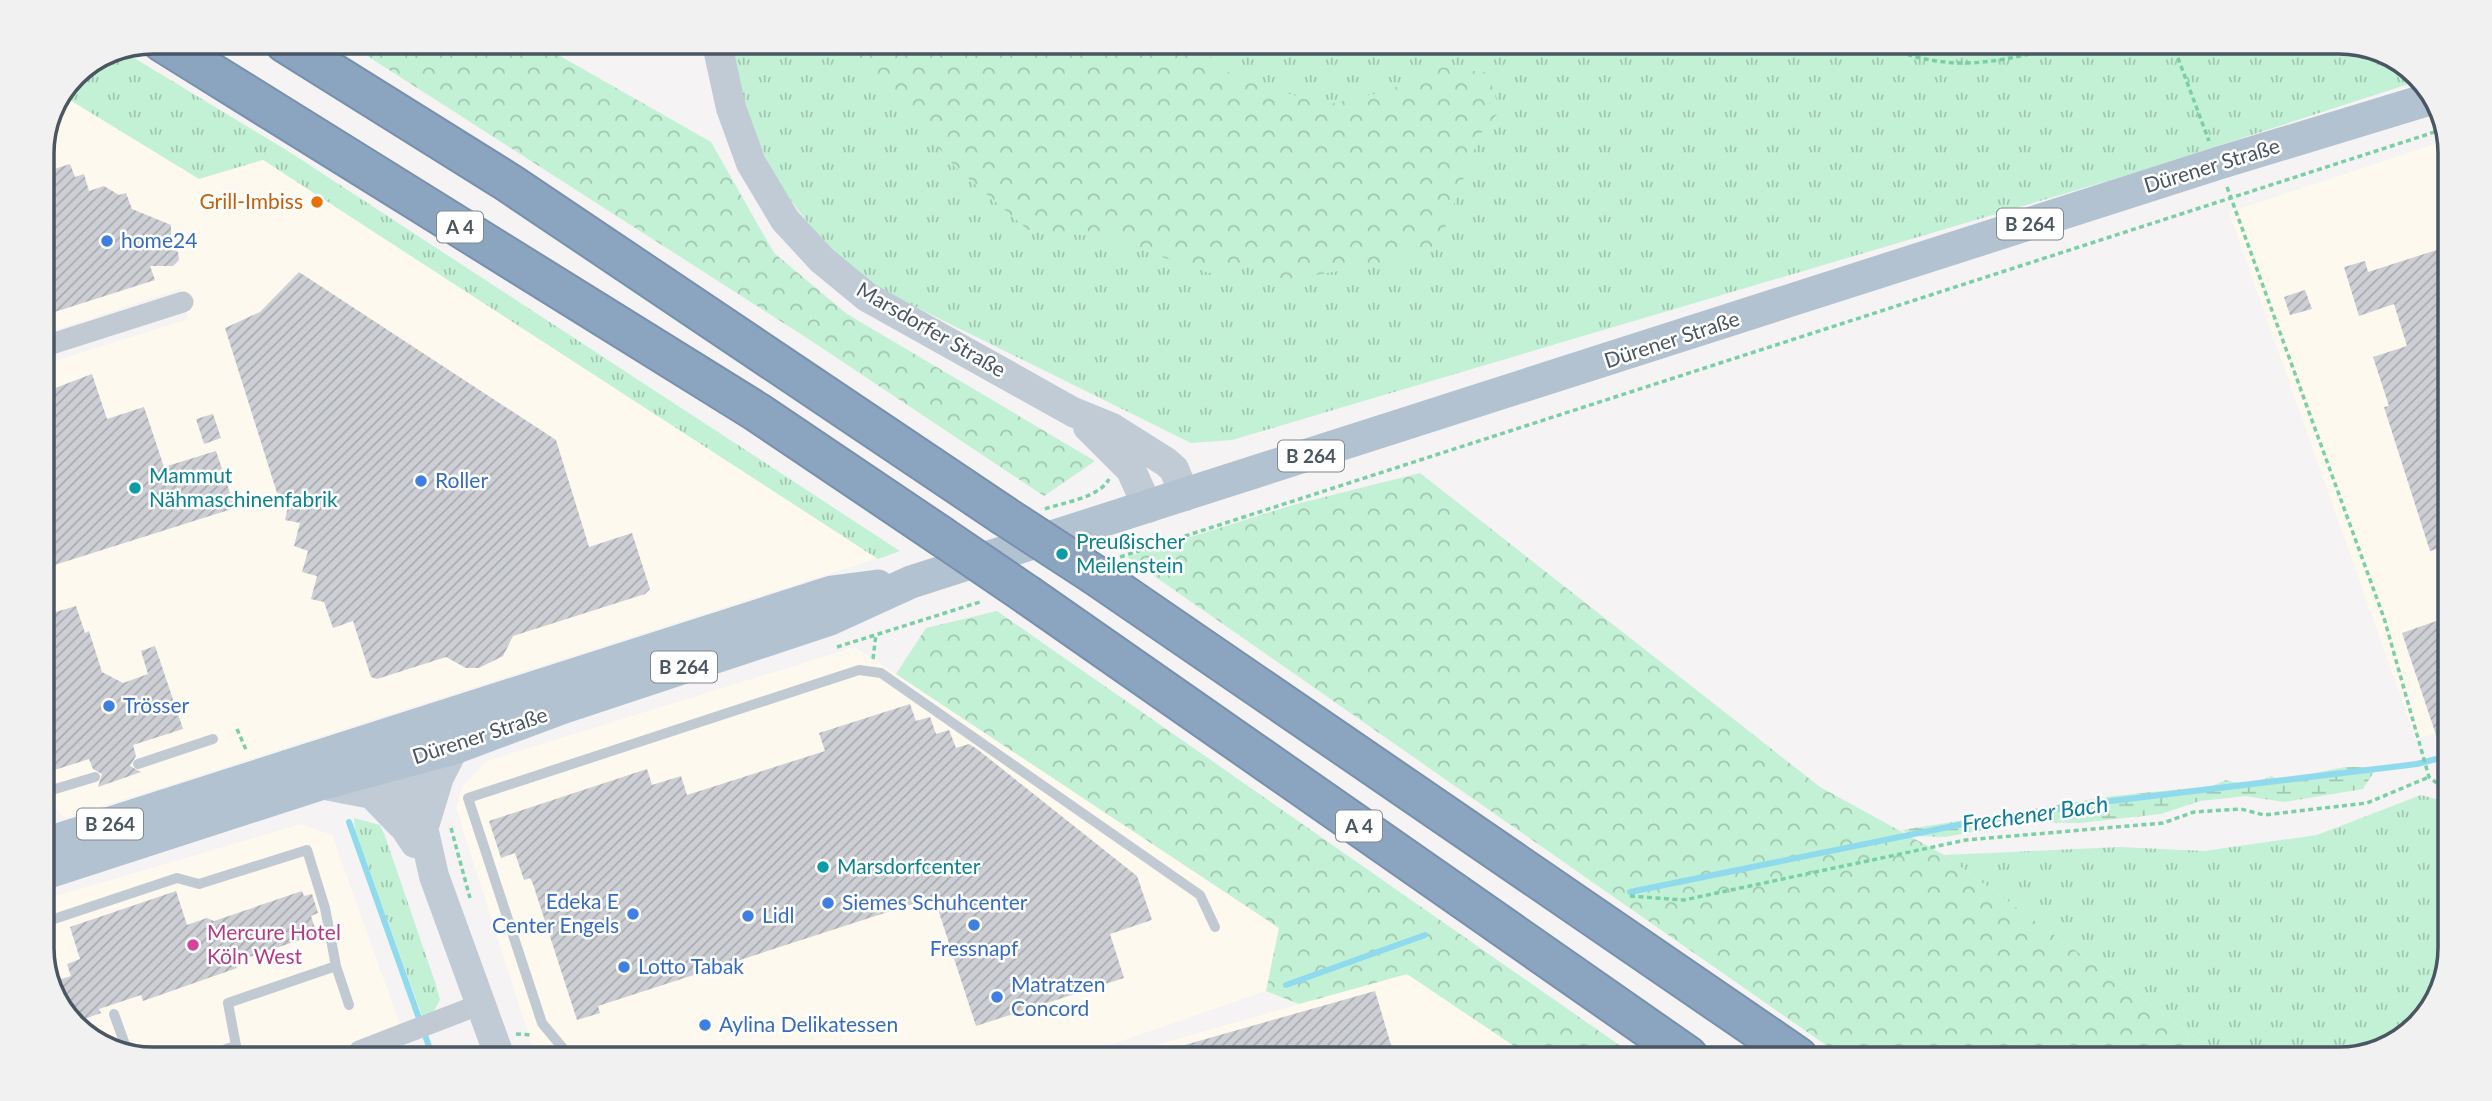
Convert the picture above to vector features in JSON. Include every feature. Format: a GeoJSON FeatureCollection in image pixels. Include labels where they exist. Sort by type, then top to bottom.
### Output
{"type":"FeatureCollection","features":[{"type":"Feature","properties":{"kind":"highway","name":"A 4"},"geometry":{"type":"LineString","coordinates":[[181,54],[757,412],[941,536],[1011,597],[1675,1047]]}},
{"type":"Feature","properties":{"kind":"highway"},"geometry":{"type":"LineString","coordinates":[[302,54],[509,184],[1003,515],[1101,568],[1784,1047]]}},
{"type":"Feature","properties":{"kind":"main road","name":"Dürener Straße"},"geometry":{"type":"LineString","coordinates":[[54,858],[320,784],[393,749],[454,748],[564,707],[830,619],[911,582],[2218,163],[2422,101]]}},
{"type":"Feature","properties":{"kind":"main road","name":"Dürener Straße"},"geometry":{"type":"LineString","coordinates":[[54,858],[393,749],[832,592],[911,582]]}},
{"type":"Feature","properties":{"kind":"street","name":"Marsdorfer Straße"},"geometry":{"type":"LineString","coordinates":[[718,54],[731,108],[751,163],[785,220],[822,260],[867,297],[1073,412],[1112,428],[1166,462],[1174,469],[1185,496]]}},
{"type":"Feature","properties":{"kind":"street"},"geometry":{"type":"LineString","coordinates":[[54,343],[183,302]]}},
{"type":"Feature","properties":{"kind":"street","name":"Marsdorfer Straße"},"geometry":{"type":"LineString","coordinates":[[1073,412],[1132,470],[1148,508]]}},
{"type":"Feature","properties":{"kind":"street"},"geometry":{"type":"LineString","coordinates":[[416,827],[454,748]]}},
{"type":"Feature","properties":{"kind":"street"},"geometry":{"type":"LineString","coordinates":[[393,749],[416,827],[496,1044]]}},
{"type":"Feature","properties":{"kind":"street","name":"B 264"},"geometry":{"type":"LineString","coordinates":[[320,784],[372,794],[416,827]]}},
{"type":"Feature","properties":{"kind":"street"},"geometry":{"type":"LineString","coordinates":[[368,1047],[481,1004]]}},
{"type":"Feature","properties":{"kind":"lane"},"geometry":{"type":"LineString","coordinates":[[562,1047],[542,1023],[468,798],[859,670],[881,673],[1200,895],[1215,927]]}},
{"type":"Feature","properties":{"kind":"lane"},"geometry":{"type":"LineString","coordinates":[[138,764],[214,739]]}},
{"type":"Feature","properties":{"kind":"lane"},"geometry":{"type":"LineString","coordinates":[[54,789],[96,777]]}},
{"type":"Feature","properties":{"kind":"lane"},"geometry":{"type":"LineString","coordinates":[[54,919],[177,878],[199,884],[307,850],[325,908],[336,966],[349,1005]]}},
{"type":"Feature","properties":{"kind":"lane"},"geometry":{"type":"LineString","coordinates":[[236,1047],[228,1003],[336,966]]}},
{"type":"Feature","properties":{"kind":"lane"},"geometry":{"type":"LineString","coordinates":[[114,1014],[124,1042]]}},
{"type":"Feature","properties":{"kind":"path"},"geometry":{"type":"LineString","coordinates":[[1908,54],[1942,64],[1969,65],[2025,54]]}},
{"type":"Feature","properties":{"kind":"path"},"geometry":{"type":"LineString","coordinates":[[2177,54],[2384,618],[2423,748],[2429,777],[2438,784]]}},
{"type":"Feature","properties":{"kind":"path"},"geometry":{"type":"LineString","coordinates":[[1101,568],[2435,132]]}},
{"type":"Feature","properties":{"kind":"path"},"geometry":{"type":"LineString","coordinates":[[968,606],[1011,597]]}},
{"type":"Feature","properties":{"kind":"path"},"geometry":{"type":"LineString","coordinates":[[871,672],[876,634]]}},
{"type":"Feature","properties":{"kind":"path"},"geometry":{"type":"LineString","coordinates":[[237,729],[244,749],[251,756]]}},
{"type":"Feature","properties":{"kind":"path"},"geometry":{"type":"LineString","coordinates":[[1630,896],[1684,900],[1966,840],[2163,824],[2194,812],[2241,809],[2264,815],[2367,803],[2429,777]]}},
{"type":"Feature","properties":{"kind":"path"},"geometry":{"type":"LineString","coordinates":[[496,1044],[507,1032],[528,1036],[548,1030]]}},
{"type":"Feature","properties":{"kind":"shaded area"},"geometry":{"type":"Polygon","coordinates":[[[132,57],[288,151],[900,551],[66,818],[54,808],[54,361],[188,319],[180,289],[54,330],[54,147],[58,128],[64,110],[83,83],[98,71],[132,57]]]}},
{"type":"Feature","properties":{"kind":"shaded area"},"geometry":{"type":"Polygon","coordinates":[[[2437,143],[2438,732],[2416,740],[2229,212],[2437,143]]]}},
{"type":"Feature","properties":{"kind":"shaded area"},"geometry":{"type":"Polygon","coordinates":[[[855,647],[1279,928],[1266,991],[1104,1047],[532,1047],[456,808],[462,787],[486,761],[855,647]]]}},
{"type":"Feature","properties":{"kind":"shaded area"},"geometry":{"type":"Polygon","coordinates":[[[301,824],[332,835],[408,1047],[154,1047],[134,1045],[116,1039],[88,1022],[64,991],[54,954],[54,896],[301,824]]]}},
{"type":"Feature","properties":{"kind":"shaded area"},"geometry":{"type":"Polygon","coordinates":[[[1407,974],[1516,1047],[1148,1047],[1407,974]]]}},
{"type":"Feature","properties":{"kind":"green space"},"geometry":{"type":"Polygon","coordinates":[[[364,54],[557,54],[711,142],[774,253],[847,314],[1095,461],[1044,496],[813,342],[364,54]]]}},
{"type":"Feature","properties":{"kind":"green space"},"geometry":{"type":"Polygon","coordinates":[[[730,54],[2338,54],[2358,56],[2376,62],[2410,84],[2131,174],[1232,440],[1191,443],[869,284],[839,256],[793,204],[762,149],[738,84],[730,54]]]}},
{"type":"Feature","properties":{"kind":"green space"},"geometry":{"type":"Polygon","coordinates":[[[834,54],[1207,54],[1234,77],[1326,105],[1387,91],[1443,67],[1488,73],[1500,111],[1480,134],[1439,244],[1390,262],[1287,280],[1246,267],[1209,273],[1103,237],[1028,230],[955,167],[904,107],[834,54]]]}},
{"type":"Feature","properties":{"kind":"green space"},"geometry":{"type":"Polygon","coordinates":[[[132,57],[288,151],[900,551],[878,559],[263,160],[199,179],[70,100],[75,93],[98,71],[132,57]]]}},
{"type":"Feature","properties":{"kind":"green space"},"geometry":{"type":"Polygon","coordinates":[[[1420,473],[1820,787],[1944,855],[2208,1047],[1829,1047],[1127,557],[1293,505],[1420,473]]]}},
{"type":"Feature","properties":{"kind":"green space"},"geometry":{"type":"Polygon","coordinates":[[[997,611],[1622,1047],[1516,1047],[1407,974],[1299,1004],[1266,991],[1279,928],[896,674],[926,628],[997,611]]]}},
{"type":"Feature","properties":{"kind":"green space"},"geometry":{"type":"Polygon","coordinates":[[[2345,767],[2377,767],[2363,789],[2284,802],[2245,796],[2200,801],[2161,814],[2079,823],[2025,822],[1946,837],[1913,836],[1902,830],[2113,796],[2212,786],[2226,780],[2249,782],[2271,776],[2280,780],[2345,767]]]}},
{"type":"Feature","properties":{"kind":"green space"},"geometry":{"type":"Polygon","coordinates":[[[2421,795],[2438,800],[2438,948],[2430,985],[2409,1018],[2394,1030],[2376,1039],[2351,1046],[2208,1047],[1944,855],[2120,847],[2204,851],[2317,835],[2421,795]]]}},
{"type":"Feature","properties":{"kind":"green space"},"geometry":{"type":"Polygon","coordinates":[[[354,818],[380,825],[385,836],[440,1000],[434,1011],[422,1016],[355,831],[354,818]]]}},
{"type":"Feature","properties":{"kind":"building","name":"home24"},"geometry":{"type":"Polygon","coordinates":[[[70,164],[75,177],[84,174],[89,191],[104,186],[119,195],[126,193],[132,209],[171,225],[171,246],[178,252],[179,260],[173,266],[150,266],[155,280],[54,312],[54,169],[70,164]]]}},
{"type":"Feature","properties":{"kind":"building"},"geometry":{"type":"Polygon","coordinates":[[[2438,250],[2438,548],[2430,551],[2384,407],[2389,406],[2373,357],[2407,346],[2394,304],[2359,316],[2344,267],[2365,261],[2368,272],[2438,250]]]}},
{"type":"Feature","properties":{"kind":"building","name":"Roller"},"geometry":{"type":"Polygon","coordinates":[[[299,272],[556,440],[589,547],[632,533],[650,589],[645,594],[513,636],[503,656],[479,668],[466,668],[446,657],[377,679],[371,677],[353,621],[333,628],[324,602],[311,599],[317,576],[302,572],[308,551],[294,546],[300,523],[285,520],[290,497],[277,493],[225,328],[260,312],[299,272]]]}},
{"type":"Feature","properties":{"kind":"building"},"geometry":{"type":"Polygon","coordinates":[[[2305,290],[2312,309],[2290,315],[2284,297],[2305,290]]]}},
{"type":"Feature","properties":{"kind":"building","name":"Mammut Nähmaschinenfabrik"},"geometry":{"type":"Polygon","coordinates":[[[92,374],[107,419],[144,407],[164,467],[216,451],[235,508],[54,565],[54,388],[92,374]]]}},
{"type":"Feature","properties":{"kind":"building"},"geometry":{"type":"Polygon","coordinates":[[[213,414],[221,438],[204,444],[196,419],[213,414]]]}},
{"type":"Feature","properties":{"kind":"building","name":"Trösser"},"geometry":{"type":"Polygon","coordinates":[[[76,606],[85,633],[89,631],[102,672],[123,683],[148,674],[141,651],[155,646],[183,729],[133,745],[136,756],[130,766],[141,772],[98,787],[102,774],[93,769],[89,759],[54,770],[54,612],[76,606]]]}},
{"type":"Feature","properties":{"kind":"building"},"geometry":{"type":"Polygon","coordinates":[[[2438,620],[2438,741],[2402,633],[2438,620]]]}},
{"type":"Feature","properties":{"kind":"building","name":"Marsdorfcenter"},"geometry":{"type":"Polygon","coordinates":[[[910,704],[916,721],[930,717],[936,734],[949,730],[956,748],[969,744],[977,749],[1137,876],[1152,920],[1110,934],[1124,978],[976,1026],[934,897],[598,1006],[600,1013],[577,1020],[533,884],[530,878],[524,880],[515,853],[501,858],[489,821],[647,769],[652,785],[681,776],[687,795],[825,751],[819,733],[910,704]]]}},
{"type":"Feature","properties":{"kind":"building","name":"Mercure Hotel Köln West"},"geometry":{"type":"Polygon","coordinates":[[[176,891],[187,925],[207,918],[214,921],[302,891],[304,896],[312,894],[318,913],[311,916],[317,934],[235,962],[237,968],[143,1001],[141,995],[99,1009],[101,1013],[85,1019],[71,1003],[60,979],[71,976],[67,964],[80,959],[70,927],[176,891]]]}},
{"type":"Feature","properties":{"kind":"building"},"geometry":{"type":"Polygon","coordinates":[[[1375,991],[1392,1047],[1178,1047],[1375,991]]]}},
{"type":"Feature","properties":{"kind":"waterway","name":"Frechener Bach"},"geometry":{"type":"LineString","coordinates":[[1630,892],[1973,822],[2103,802],[2417,764],[2438,759]]}},
{"type":"Feature","properties":{"kind":"waterway"},"geometry":{"type":"LineString","coordinates":[[349,822],[429,1047]]}},
{"type":"Feature","properties":{"kind":"waterway","name":"Frechener Bach"},"geometry":{"type":"LineString","coordinates":[[1286,985],[1425,935]]}},
{"type":"Feature","properties":{"kind":"place","name":"Grill-Imbiss"},"geometry":{"type":"Point","coordinates":[317,202]}},
{"type":"Feature","properties":{"kind":"place","name":"home24"},"geometry":{"type":"Point","coordinates":[107,241]}},
{"type":"Feature","properties":{"kind":"place","name":"Roller"},"geometry":{"type":"Point","coordinates":[421,481]}},
{"type":"Feature","properties":{"kind":"place","name":"Mammut Nähmaschinenfabrik"},"geometry":{"type":"Point","coordinates":[135,488]}},
{"type":"Feature","properties":{"kind":"place","name":"Preußischer Meilenstein"},"geometry":{"type":"Point","coordinates":[1062,554]}},
{"type":"Feature","properties":{"kind":"place","name":"Trösser"},"geometry":{"type":"Point","coordinates":[109,706]}},
{"type":"Feature","properties":{"kind":"place","name":"Marsdorfcenter"},"geometry":{"type":"Point","coordinates":[823,867]}},
{"type":"Feature","properties":{"kind":"place","name":"Siemes Schuhcenter"},"geometry":{"type":"Point","coordinates":[828,903]}},
{"type":"Feature","properties":{"kind":"place","name":"Edeka E Center Engels"},"geometry":{"type":"Point","coordinates":[633,914]}},
{"type":"Feature","properties":{"kind":"place","name":"Lidl"},"geometry":{"type":"Point","coordinates":[748,916]}},
{"type":"Feature","properties":{"kind":"place","name":"Fressnapf"},"geometry":{"type":"Point","coordinates":[974,925]}},
{"type":"Feature","properties":{"kind":"place","name":"Mercure Hotel Köln West"},"geometry":{"type":"Point","coordinates":[193,945]}},
{"type":"Feature","properties":{"kind":"place","name":"Lotto Tabak"},"geometry":{"type":"Point","coordinates":[624,967]}},
{"type":"Feature","properties":{"kind":"place","name":"Matratzen Concord"},"geometry":{"type":"Point","coordinates":[997,997]}},
{"type":"Feature","properties":{"kind":"place","name":"Aylina Delikatessen"},"geometry":{"type":"Point","coordinates":[705,1025]}}]}
